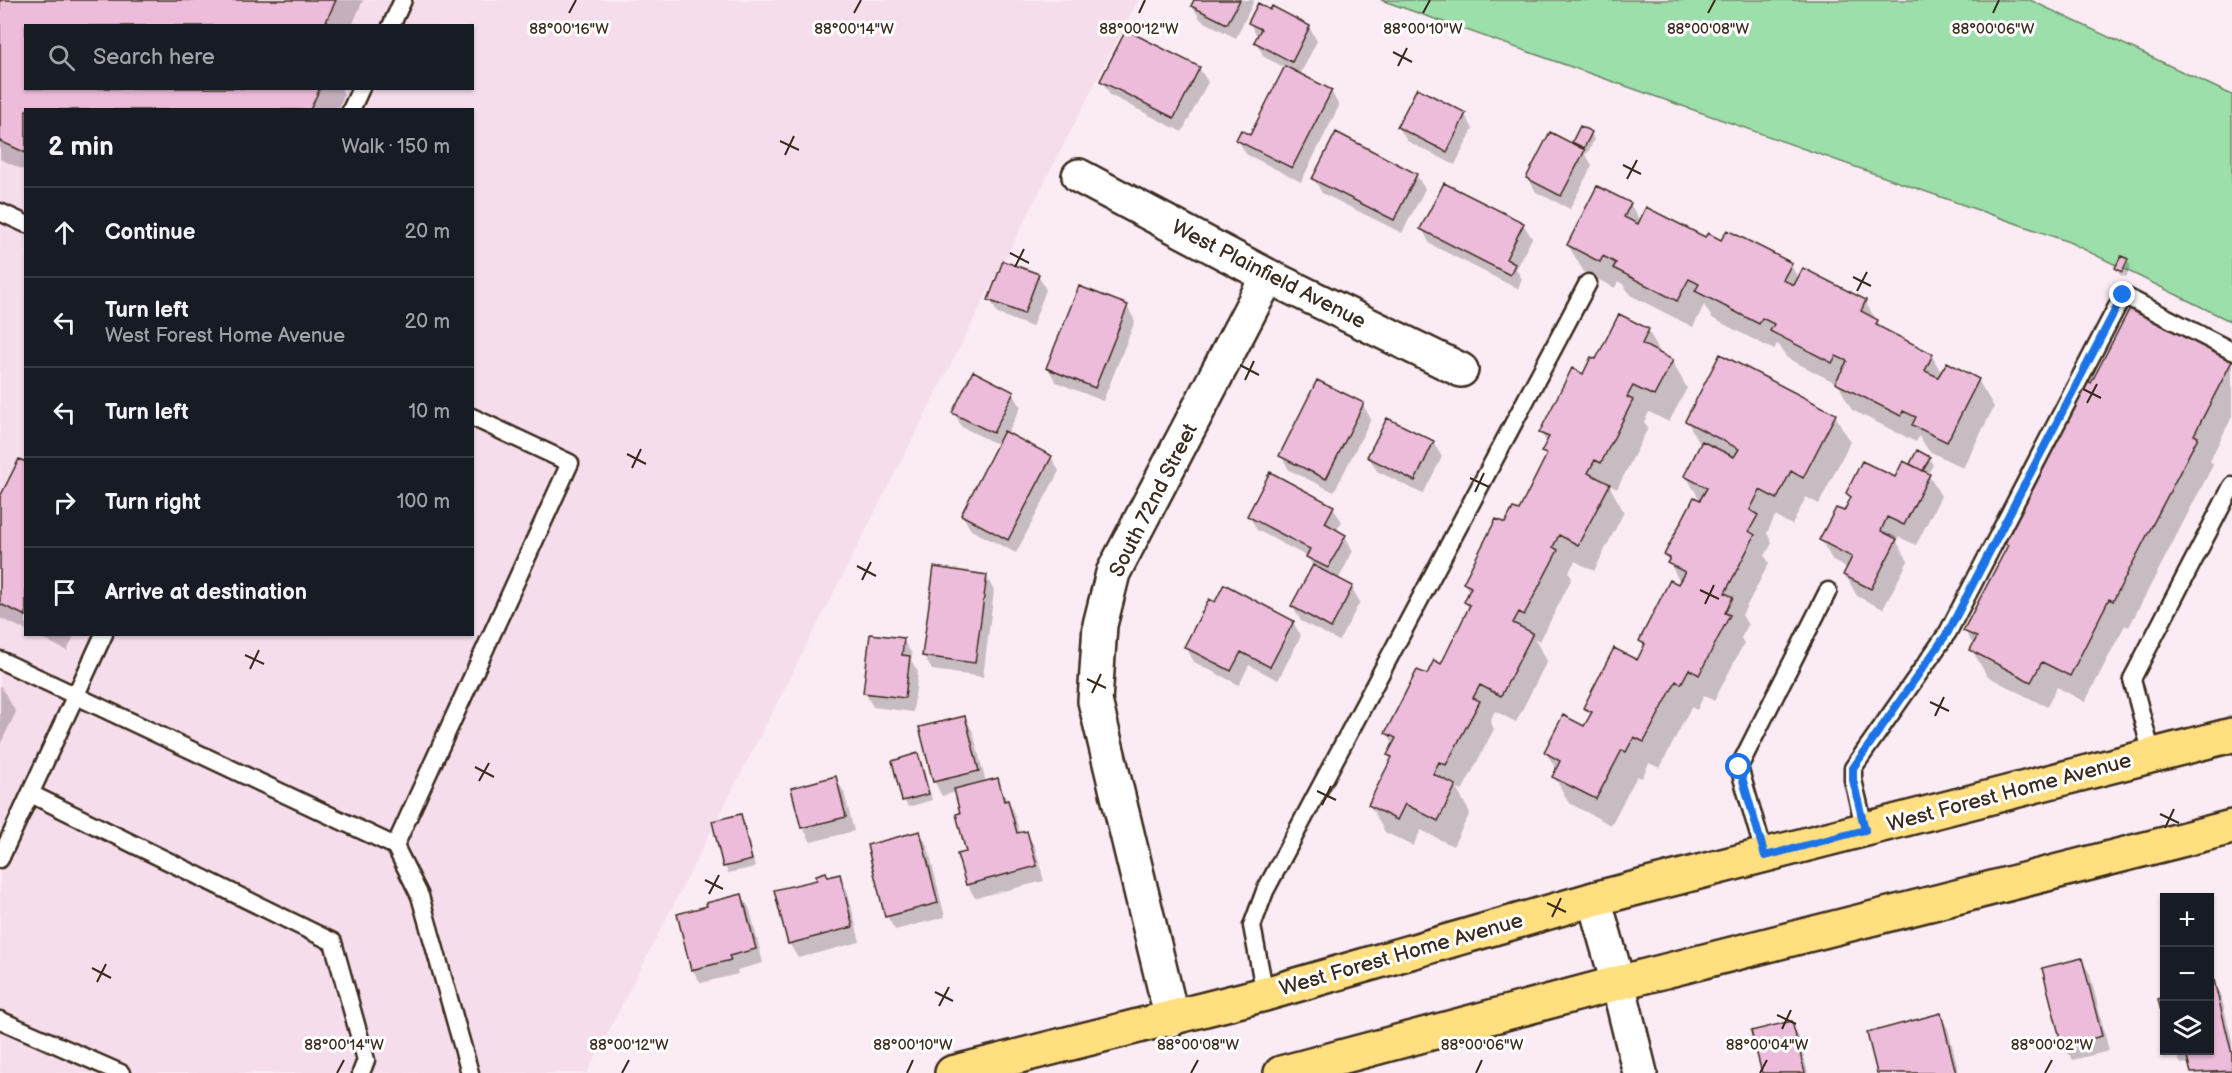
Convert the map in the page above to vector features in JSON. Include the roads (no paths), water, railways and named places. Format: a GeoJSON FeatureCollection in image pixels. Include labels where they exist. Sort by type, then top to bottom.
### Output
{"type":"FeatureCollection","features":[{"type":"Feature","properties":{"kind":"main road","name":"West Forest Home Avenue"},"geometry":{"type":"LineString","coordinates":[[952,1073],[1265,994],[1594,898],[2232,735]]}},
{"type":"Feature","properties":{"kind":"main road"},"geometry":{"type":"LineString","coordinates":[[1281,1073],[1618,983],[2232,827]]}},
{"type":"Feature","properties":{"kind":"street","name":"West Plainfield Avenue"},"geometry":{"type":"LineString","coordinates":[[1079,176],[1269,276],[1461,370]]}},
{"type":"Feature","properties":{"kind":"street","name":"South 72nd Street"},"geometry":{"type":"LineString","coordinates":[[1172,1019],[1095,701],[1100,625],[1113,573],[1269,276]]}},
{"type":"Feature","properties":{"kind":"street"},"geometry":{"type":"LineString","coordinates":[[1594,898],[1640,1073]]}},
{"type":"Feature","properties":{"kind":"lane"},"geometry":{"type":"LineString","coordinates":[[392,24],[403,0]]}},
{"type":"Feature","properties":{"kind":"lane"},"geometry":{"type":"LineString","coordinates":[[352,108],[360,90]]}},
{"type":"Feature","properties":{"kind":"lane"},"geometry":{"type":"LineString","coordinates":[[0,212],[24,223]]}},
{"type":"Feature","properties":{"kind":"lane"},"geometry":{"type":"LineString","coordinates":[[1265,994],[1252,926],[1265,891],[1588,283]]}},
{"type":"Feature","properties":{"kind":"lane"},"geometry":{"type":"LineString","coordinates":[[1865,830],[1853,780],[1853,768],[1948,632],[2123,295],[2232,351]]}},
{"type":"Feature","properties":{"kind":"lane"},"geometry":{"type":"LineString","coordinates":[[395,846],[570,463],[474,418]]}},
{"type":"Feature","properties":{"kind":"lane"},"geometry":{"type":"LineString","coordinates":[[2152,755],[2132,679],[2232,486]]}},
{"type":"Feature","properties":{"kind":"lane"},"geometry":{"type":"LineString","coordinates":[[1765,856],[1739,767],[1828,591]]}},
{"type":"Feature","properties":{"kind":"lane"},"geometry":{"type":"LineString","coordinates":[[0,859],[103,636]]}},
{"type":"Feature","properties":{"kind":"lane"},"geometry":{"type":"LineString","coordinates":[[0,660],[395,846],[420,896],[470,1073]]}},
{"type":"Feature","properties":{"kind":"lane"},"geometry":{"type":"LineString","coordinates":[[31,794],[333,942],[366,1060],[361,1073]]}},
{"type":"Feature","properties":{"kind":"lane"},"geometry":{"type":"LineString","coordinates":[[0,1020],[121,1073]]}}]}
